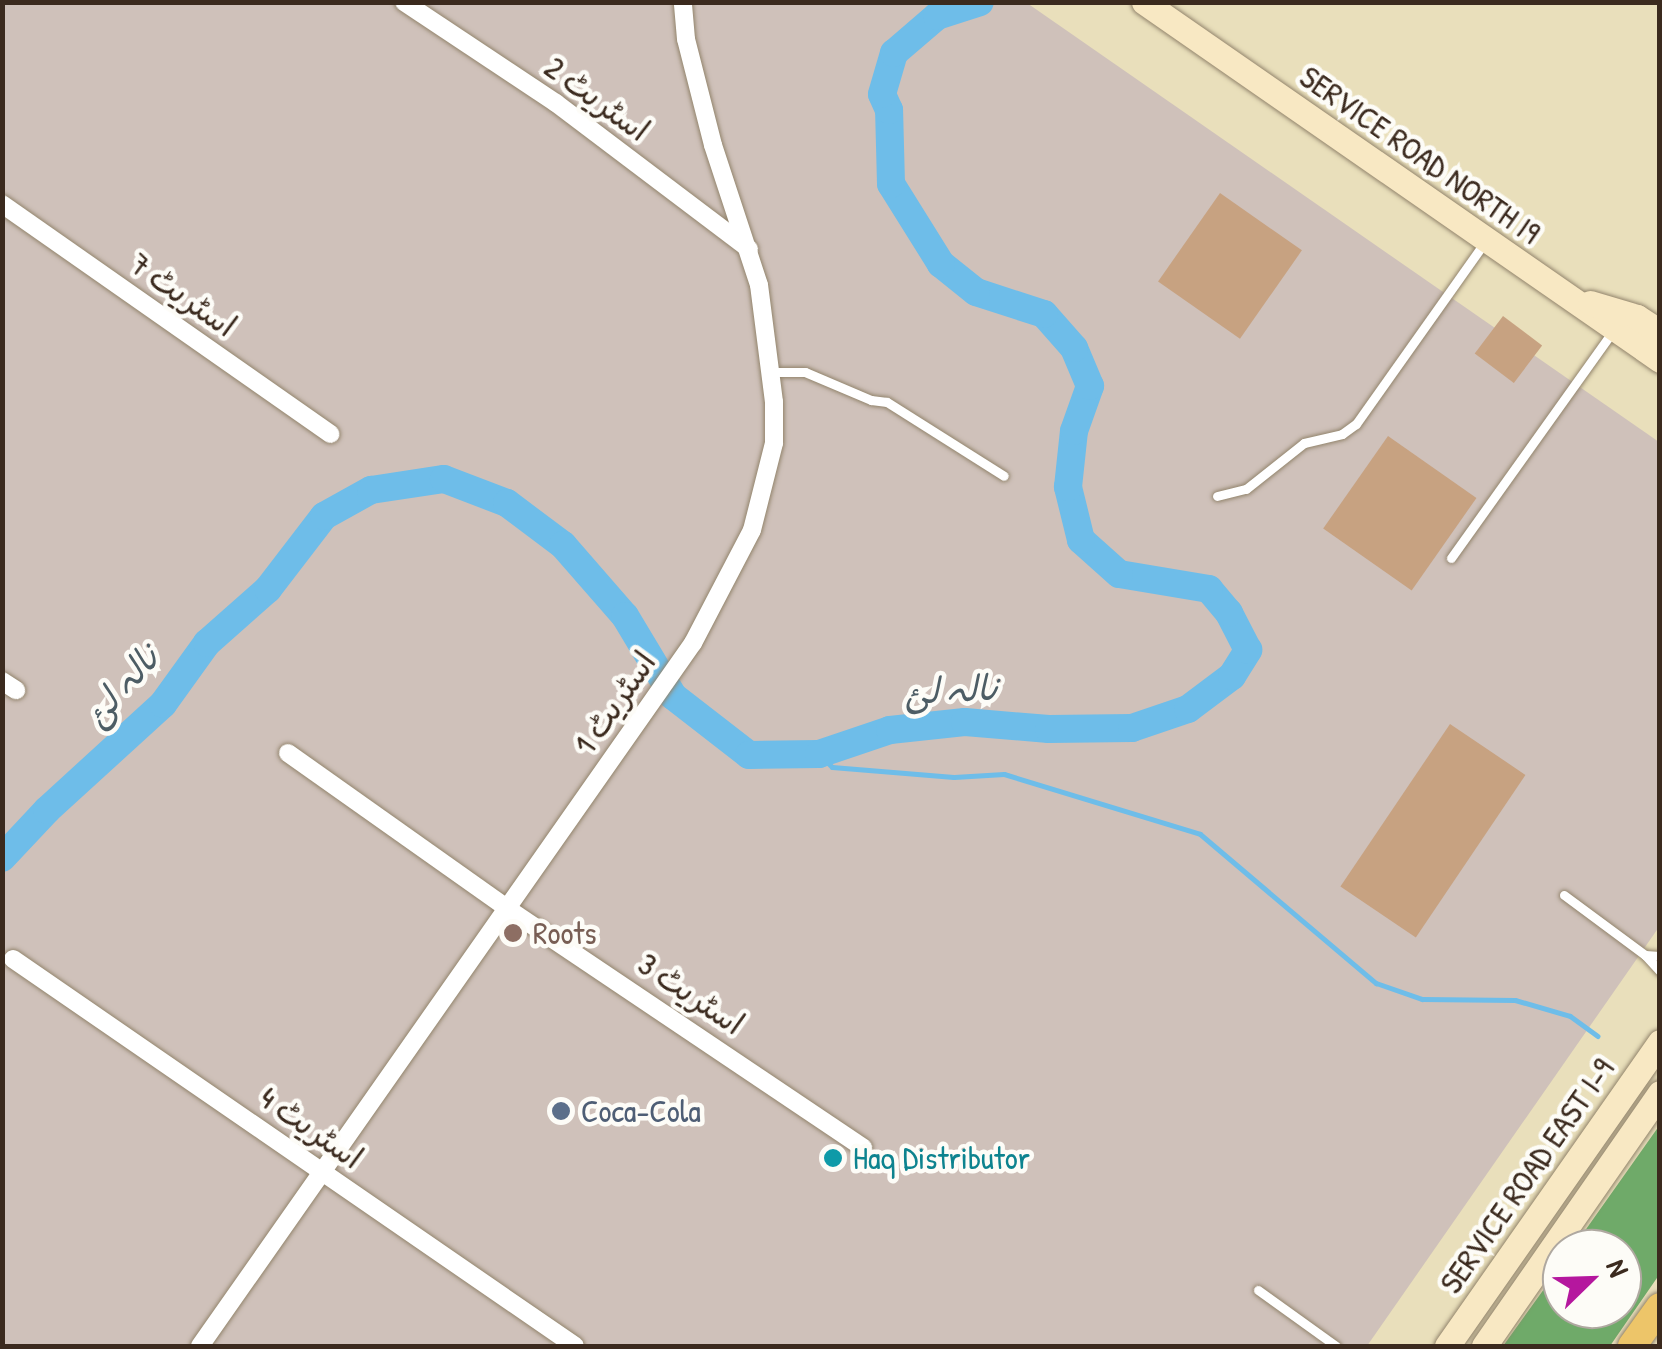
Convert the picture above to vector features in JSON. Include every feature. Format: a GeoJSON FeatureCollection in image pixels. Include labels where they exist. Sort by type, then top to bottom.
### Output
{"type":"FeatureCollection","features":[{"type":"Feature","properties":{"kind":"main road","name":"SERVICE ROAD NORTH I9"},"geometry":{"type":"LineString","coordinates":[[1144,2],[1660,360]]}},
{"type":"Feature","properties":{"kind":"main road"},"geometry":{"type":"LineString","coordinates":[[1566,296],[1637,318],[1660,332]]}},
{"type":"Feature","properties":{"kind":"main road","name":"SERVICE ROAD EAST I-9"},"geometry":{"type":"LineString","coordinates":[[1447,1346],[1660,1042]]}},
{"type":"Feature","properties":{"kind":"main road"},"geometry":{"type":"LineString","coordinates":[[1484,1346],[1660,1093]]}},
{"type":"Feature","properties":{"kind":"main road"},"geometry":{"type":"LineString","coordinates":[[1632,1346],[1660,1308]]}},
{"type":"Feature","properties":{"kind":"street","name":"اسٹریٹ 2"},"geometry":{"type":"LineString","coordinates":[[404,2],[556,103],[750,250]]}},
{"type":"Feature","properties":{"kind":"street","name":"اسٹریٹ 1"},"geometry":{"type":"LineString","coordinates":[[200,1346],[694,642],[752,530],[774,443],[769,372],[750,250],[713,145],[686,39],[683,2]]}},
{"type":"Feature","properties":{"kind":"street","name":"اسٹریٹ 7"},"geometry":{"type":"LineString","coordinates":[[2,204],[330,434]]}},
{"type":"Feature","properties":{"kind":"street","name":"اسٹریٹ 3"},"geometry":{"type":"LineString","coordinates":[[288,753],[508,909],[864,1148]]}},
{"type":"Feature","properties":{"kind":"street","name":"اسٹریٹ 4"},"geometry":{"type":"LineString","coordinates":[[13,959],[575,1346]]}},
{"type":"Feature","properties":{"kind":"lane"},"geometry":{"type":"LineString","coordinates":[[1217,496],[1246,489],[1304,443],[1342,434],[1356,424],[1486,240]]}},
{"type":"Feature","properties":{"kind":"lane"},"geometry":{"type":"LineString","coordinates":[[1451,558],[1614,330]]}},
{"type":"Feature","properties":{"kind":"lane"},"geometry":{"type":"LineString","coordinates":[[769,372],[805,372],[870,400],[887,402],[1004,476]]}},
{"type":"Feature","properties":{"kind":"lane"},"geometry":{"type":"LineString","coordinates":[[1564,895],[1645,956],[1660,972]]}},
{"type":"Feature","properties":{"kind":"lane"},"geometry":{"type":"LineString","coordinates":[[1645,956],[1660,956]]}},
{"type":"Feature","properties":{"kind":"lane"},"geometry":{"type":"LineString","coordinates":[[1258,1290],[1336,1346]]}},
{"type":"Feature","properties":{"kind":"shaded area"},"geometry":{"type":"Polygon","coordinates":[[[3,3],[1027,3],[1659,442],[1659,927],[1367,1346],[3,1346],[3,3]]]}},
{"type":"Feature","properties":{"kind":"green space"},"geometry":{"type":"Polygon","coordinates":[[[1659,1126],[1659,1275],[1642,1300],[1642,1229],[1586,1229],[1659,1126]]]}},
{"type":"Feature","properties":{"kind":"green space"},"geometry":{"type":"Polygon","coordinates":[[[1542,1292],[1542,1329],[1622,1329],[1610,1346],[1503,1346],[1542,1292]]]}},
{"type":"Feature","properties":{"kind":"building"},"geometry":{"type":"Polygon","coordinates":[[[1220,193],[1302,250],[1240,339],[1158,281],[1220,193]]]}},
{"type":"Feature","properties":{"kind":"building"},"geometry":{"type":"Polygon","coordinates":[[[1503,316],[1542,345],[1514,383],[1475,354],[1503,316]]]}},
{"type":"Feature","properties":{"kind":"building"},"geometry":{"type":"Polygon","coordinates":[[[1388,436],[1476,498],[1412,591],[1323,529],[1388,436]]]}},
{"type":"Feature","properties":{"kind":"building"},"geometry":{"type":"Polygon","coordinates":[[[1450,724],[1525,775],[1416,937],[1340,886],[1450,724]]]}},
{"type":"Feature","properties":{"kind":"waterway","name":"نالہ لئ"},"geometry":{"type":"LineString","coordinates":[[2,858],[47,810],[163,704],[207,643],[268,589],[324,516],[371,490],[444,479],[507,503],[563,545],[625,616],[673,696],[749,755],[819,754],[890,730],[965,722],[1049,729],[1132,728],[1188,709],[1232,676],[1248,650],[1229,613],[1209,589],[1119,574],[1081,540],[1068,487],[1074,431],[1090,386],[1074,348],[1044,314],[976,292],[941,264],[891,184],[889,110],[882,94],[894,53],[937,16],[980,2]]}},
{"type":"Feature","properties":{"kind":"waterway"},"geometry":{"type":"LineString","coordinates":[[819,754],[832,767],[954,777],[1004,774],[1200,834],[1376,983],[1422,999],[1515,1000],[1570,1016],[1598,1036]]}},
{"type":"Feature","properties":{"kind":"place","name":"Roots"},"geometry":{"type":"Point","coordinates":[513,933]}},
{"type":"Feature","properties":{"kind":"place","name":"Coca-Cola"},"geometry":{"type":"Point","coordinates":[561,1111]}},
{"type":"Feature","properties":{"kind":"place","name":"Haq Distributor"},"geometry":{"type":"Point","coordinates":[833,1158]}}]}
